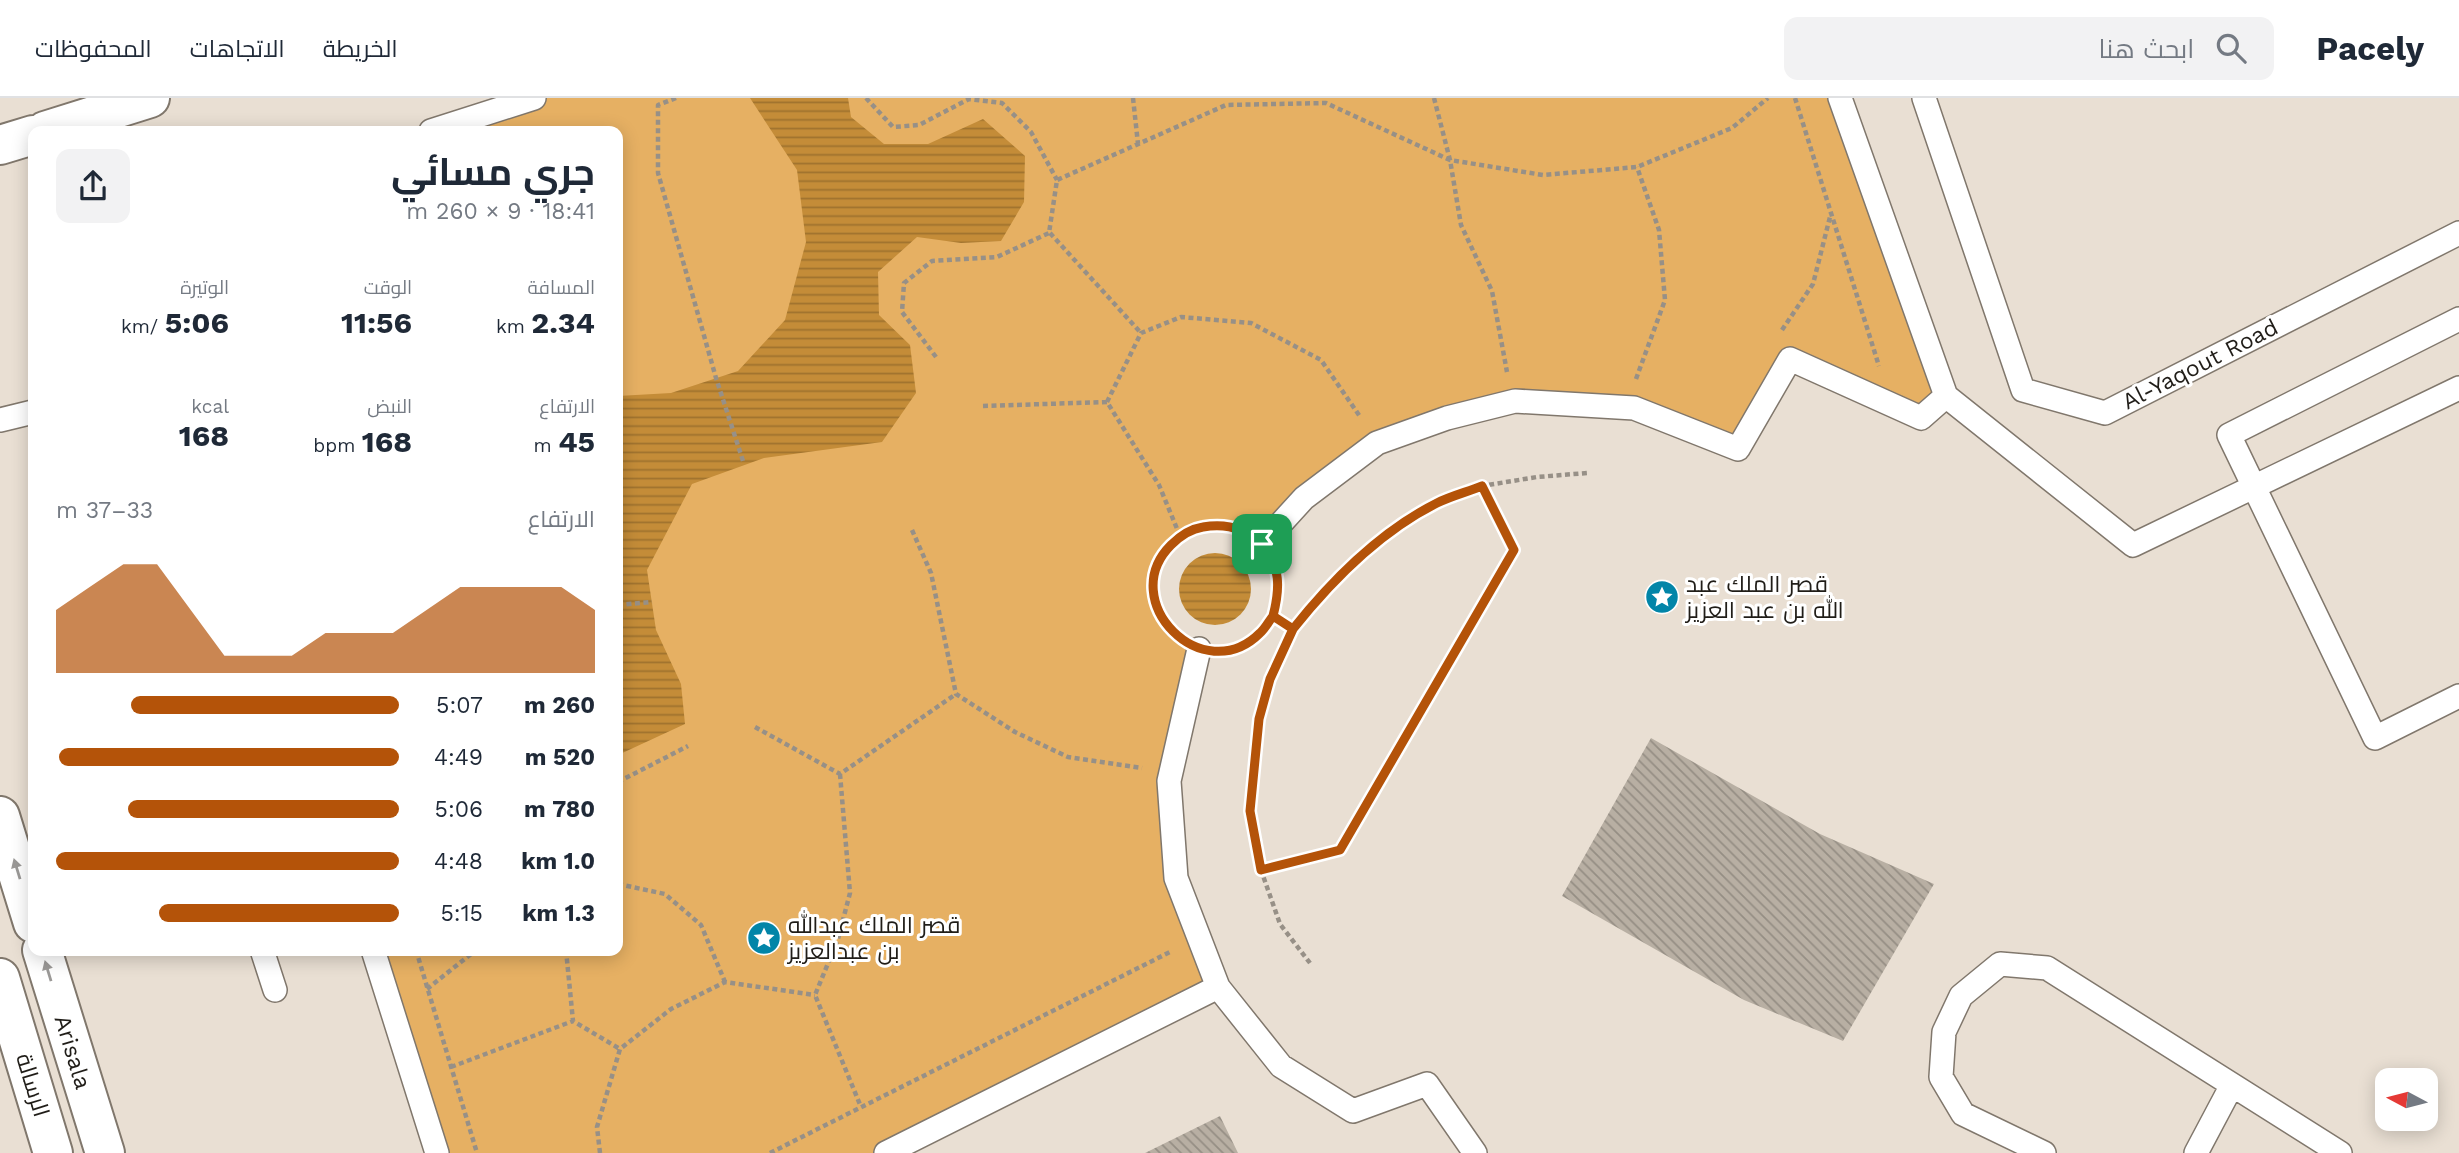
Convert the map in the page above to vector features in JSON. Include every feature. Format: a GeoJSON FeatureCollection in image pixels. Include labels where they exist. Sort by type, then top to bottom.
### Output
{"type":"FeatureCollection","features":[{"type":"Feature","properties":{"kind":"street"},"geometry":{"type":"LineString","coordinates":[[54,126],[85,108],[150,98]]}},
{"type":"Feature","properties":{"kind":"street"},"geometry":{"type":"LineString","coordinates":[[0,145],[28,137]]}},
{"type":"Feature","properties":{"kind":"street"},"geometry":{"type":"LineString","coordinates":[[0,816],[28,907]]}},
{"type":"Feature","properties":{"kind":"street","name":"Arisala"},"geometry":{"type":"LineString","coordinates":[[44,956],[105,1153]]}},
{"type":"Feature","properties":{"kind":"street","name":"الرسالة"},"geometry":{"type":"LineString","coordinates":[[0,978],[10,1045],[53,1153]]}},
{"type":"Feature","properties":{"kind":"lane"},"geometry":{"type":"LineString","coordinates":[[447,126],[534,98]]}},
{"type":"Feature","properties":{"kind":"lane"},"geometry":{"type":"LineString","coordinates":[[1840,98],[1946,396],[2133,545],[2459,388]]}},
{"type":"Feature","properties":{"kind":"lane","name":"Al-Yaqout Road"},"geometry":{"type":"LineString","coordinates":[[1924,98],[2023,390],[2105,413],[2459,233]]}},
{"type":"Feature","properties":{"kind":"lane"},"geometry":{"type":"LineString","coordinates":[[2459,318],[2229,435],[2375,738],[2459,696]]}},
{"type":"Feature","properties":{"kind":"lane"},"geometry":{"type":"LineString","coordinates":[[1262,544],[1304,498],[1377,443],[1447,418],[1515,401],[1634,408],[1738,449],[1790,359],[1921,418],[1946,396]]}},
{"type":"Feature","properties":{"kind":"lane"},"geometry":{"type":"LineString","coordinates":[[0,420],[28,413]]}},
{"type":"Feature","properties":{"kind":"lane"},"geometry":{"type":"LineString","coordinates":[[1189,644],[1170,781],[1176,878],[1218,987],[1281,1066],[1353,1111],[1427,1084],[1475,1153]]}},
{"type":"Feature","properties":{"kind":"lane"},"geometry":{"type":"LineString","coordinates":[[264,956],[275,990]]}},
{"type":"Feature","properties":{"kind":"lane"},"geometry":{"type":"LineString","coordinates":[[375,956],[437,1153]]}},
{"type":"Feature","properties":{"kind":"lane"},"geometry":{"type":"LineString","coordinates":[[2044,1153],[1963,1114],[1941,1077],[1944,1032],[1961,996],[2000,964],[2047,968],[2340,1153]]}},
{"type":"Feature","properties":{"kind":"lane"},"geometry":{"type":"LineString","coordinates":[[886,1153],[1218,987]]}},
{"type":"Feature","properties":{"kind":"lane"},"geometry":{"type":"LineString","coordinates":[[2196,1153],[2232,1085]]}},
{"type":"Feature","properties":{"kind":"path"},"geometry":{"type":"LineString","coordinates":[[676,98],[658,105],[658,173],[716,379],[744,464]]}},
{"type":"Feature","properties":{"kind":"path"},"geometry":{"type":"LineString","coordinates":[[866,98],[893,127],[919,125],[969,99],[1002,103],[1031,132],[1057,180],[1049,233]]}},
{"type":"Feature","properties":{"kind":"path"},"geometry":{"type":"LineString","coordinates":[[1133,98],[1138,144]]}},
{"type":"Feature","properties":{"kind":"path"},"geometry":{"type":"LineString","coordinates":[[1434,98],[1450,160],[1461,225],[1492,290],[1508,377]]}},
{"type":"Feature","properties":{"kind":"path"},"geometry":{"type":"LineString","coordinates":[[1057,180],[1226,105],[1326,103],[1450,160],[1543,175],[1637,167],[1732,128],[1768,98]]}},
{"type":"Feature","properties":{"kind":"path"},"geometry":{"type":"LineString","coordinates":[[1795,98],[1890,403]]}},
{"type":"Feature","properties":{"kind":"path"},"geometry":{"type":"LineString","coordinates":[[1634,383],[1665,300],[1659,230],[1637,167]]}},
{"type":"Feature","properties":{"kind":"path"},"geometry":{"type":"LineString","coordinates":[[1049,233],[1141,333]]}},
{"type":"Feature","properties":{"kind":"path"},"geometry":{"type":"LineString","coordinates":[[936,357],[902,312],[904,283],[932,261],[997,257],[1049,233]]}},
{"type":"Feature","properties":{"kind":"path"},"geometry":{"type":"LineString","coordinates":[[1107,402],[1141,333],[1181,317],[1251,323],[1321,360],[1361,419]]}},
{"type":"Feature","properties":{"kind":"path"},"geometry":{"type":"LineString","coordinates":[[984,406],[1107,402]]}},
{"type":"Feature","properties":{"kind":"path"},"geometry":{"type":"LineString","coordinates":[[1107,402],[1159,485],[1180,536]]}},
{"type":"Feature","properties":{"kind":"path"},"geometry":{"type":"LineString","coordinates":[[1310,964],[1280,924],[1261,870],[1250,811],[1259,719],[1270,679],[1293,629],[1324,590],[1360,557],[1402,524],[1438,503],[1482,486],[1537,477],[1587,473]]}},
{"type":"Feature","properties":{"kind":"path"},"geometry":{"type":"LineString","coordinates":[[1261,870],[1340,850],[1514,550],[1482,486]]}},
{"type":"Feature","properties":{"kind":"path"},"geometry":{"type":"LineString","coordinates":[[1217,524],[1236,528],[1262,544],[1278,573],[1279,594],[1273,616],[1260,634],[1242,646],[1220,651],[1189,644],[1165,625],[1156,607],[1154,587],[1157,568],[1166,550],[1180,536],[1198,527],[1217,524]]}},
{"type":"Feature","properties":{"kind":"path"},"geometry":{"type":"LineString","coordinates":[[912,530],[931,573],[956,694],[1014,732],[1068,757],[1146,769]]}},
{"type":"Feature","properties":{"kind":"path"},"geometry":{"type":"LineString","coordinates":[[623,605],[652,602]]}},
{"type":"Feature","properties":{"kind":"path"},"geometry":{"type":"LineString","coordinates":[[1273,616],[1293,629]]}},
{"type":"Feature","properties":{"kind":"path"},"geometry":{"type":"LineString","coordinates":[[1176,652],[1189,644]]}},
{"type":"Feature","properties":{"kind":"path"},"geometry":{"type":"LineString","coordinates":[[840,774],[956,694]]}},
{"type":"Feature","properties":{"kind":"path"},"geometry":{"type":"LineString","coordinates":[[755,727],[840,774]]}},
{"type":"Feature","properties":{"kind":"path"},"geometry":{"type":"LineString","coordinates":[[623,779],[688,746]]}},
{"type":"Feature","properties":{"kind":"path"},"geometry":{"type":"LineString","coordinates":[[840,774],[850,893],[838,939],[815,995],[862,1107]]}},
{"type":"Feature","properties":{"kind":"path"},"geometry":{"type":"LineString","coordinates":[[623,884],[665,894],[701,925],[725,982]]}},
{"type":"Feature","properties":{"kind":"path"},"geometry":{"type":"LineString","coordinates":[[770,1153],[1176,949]]}},
{"type":"Feature","properties":{"kind":"path"},"geometry":{"type":"LineString","coordinates":[[418,956],[477,1153]]}},
{"type":"Feature","properties":{"kind":"path"},"geometry":{"type":"LineString","coordinates":[[427,989],[468,956]]}},
{"type":"Feature","properties":{"kind":"path"},"geometry":{"type":"LineString","coordinates":[[566,956],[573,1021]]}},
{"type":"Feature","properties":{"kind":"path"},"geometry":{"type":"LineString","coordinates":[[600,1153],[597,1127],[620,1049],[671,1009],[725,982],[815,995]]}},
{"type":"Feature","properties":{"kind":"path"},"geometry":{"type":"LineString","coordinates":[[573,1021],[620,1049]]}},
{"type":"Feature","properties":{"kind":"path"},"geometry":{"type":"LineString","coordinates":[[451,1067],[573,1021]]}},
{"type":"Feature","properties":{"kind":"shaded area"},"geometry":{"type":"Polygon","coordinates":[[[534,98],[1840,98],[1946,396],[1921,418],[1790,359],[1738,449],[1634,408],[1515,401],[1377,443],[1254,537],[1218,524],[1197,527],[1180,536],[1167,550],[1158,568],[1155,587],[1157,606],[1164,624],[1179,639],[1199,649],[1169,781],[1176,878],[1218,987],[886,1153],[437,1153],[375,956],[623,956],[623,126],[447,126],[534,98]]]}},
{"type":"Feature","properties":{"kind":"shaded area"},"geometry":{"type":"Polygon","coordinates":[[[750,98],[848,98],[851,117],[884,144],[928,144],[983,119],[1025,156],[1024,202],[1001,241],[961,243],[917,237],[878,272],[879,315],[910,345],[916,393],[882,442],[764,458],[692,484],[647,570],[656,630],[681,684],[685,724],[623,753],[623,396],[671,393],[738,371],[785,320],[806,242],[797,170],[750,98]]]}},
{"type":"Feature","properties":{"kind":"shaded area"},"geometry":{"type":"Polygon","coordinates":[[[1215,553],[1235,559],[1245,569],[1251,589],[1245,609],[1235,619],[1215,625],[1195,619],[1185,609],[1179,589],[1185,569],[1195,559],[1215,553]]]}},
{"type":"Feature","properties":{"kind":"building"},"geometry":{"type":"Polygon","coordinates":[[[1651,738],[1820,834],[1934,884],[1843,1041],[1744,1000],[1562,896],[1651,738]]]}},
{"type":"Feature","properties":{"kind":"building"},"geometry":{"type":"Polygon","coordinates":[[[1220,1116],[1238,1153],[1145,1153],[1220,1116]]]}},
{"type":"Feature","properties":{"kind":"place","name":"قصر الملك عبد الله بن عبد العزيز"},"geometry":{"type":"Point","coordinates":[1662,597]}},
{"type":"Feature","properties":{"kind":"place","name":"قصر الملك عبدالله بن عبدالعزيز"},"geometry":{"type":"Point","coordinates":[764,938]}},
{"type":"Feature","properties":{"kind":"route"},"geometry":{"type":"LineString","coordinates":[[1262,544],[1236,528],[1217,524],[1198,527],[1180,536],[1166,550],[1157,568],[1154,587],[1156,607],[1165,625],[1179,639],[1199,649],[1220,651],[1242,646],[1260,634],[1273,616],[1293,629],[1270,679],[1259,719],[1250,811],[1261,870],[1340,850],[1514,550],[1482,486],[1438,503],[1402,524],[1324,590],[1293,629],[1273,616],[1279,594],[1278,573],[1262,544]]}}]}
